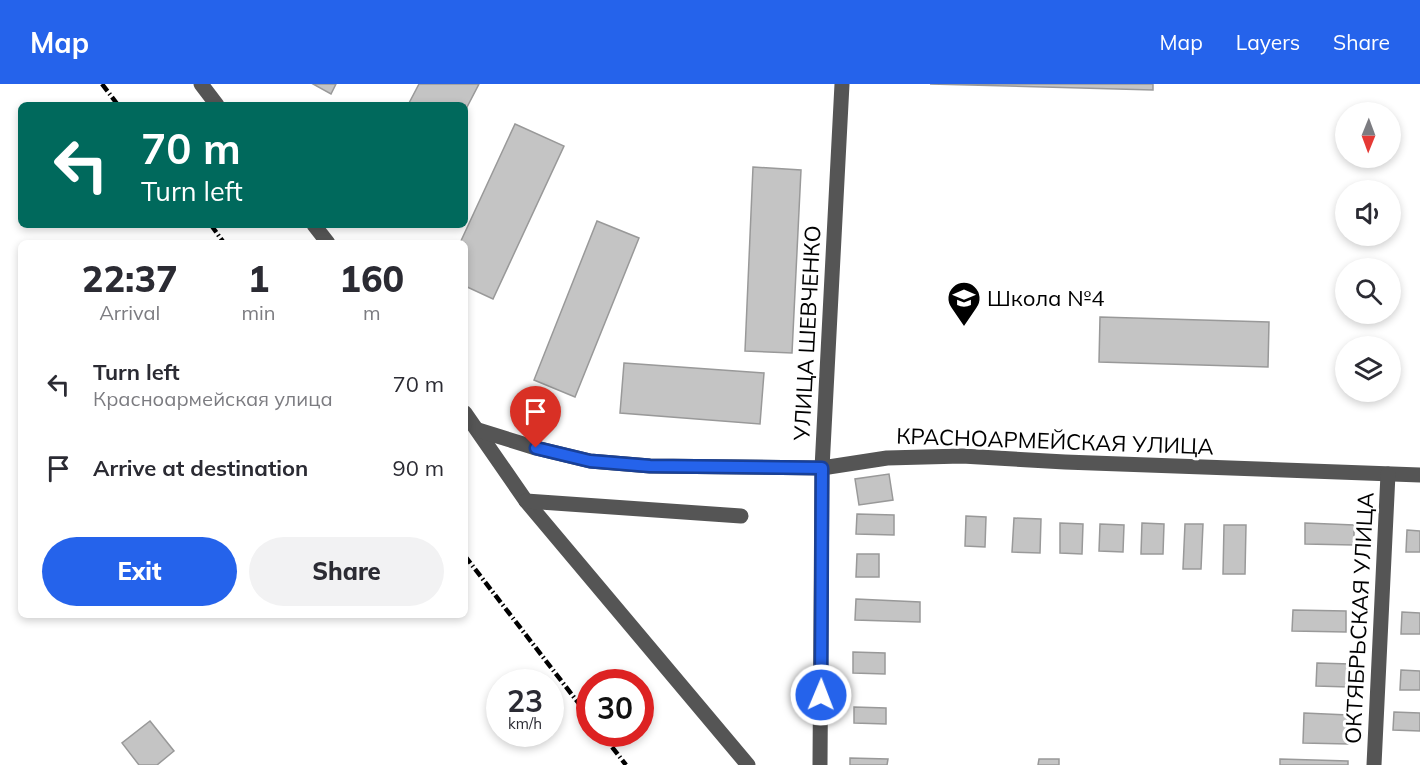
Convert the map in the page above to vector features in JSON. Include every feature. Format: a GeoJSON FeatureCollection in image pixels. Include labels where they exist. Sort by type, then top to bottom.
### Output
{"type":"FeatureCollection","features":[{"type":"Feature","properties":{"kind":"street"},"geometry":{"type":"LineString","coordinates":[[201,84],[215,102]]}},
{"type":"Feature","properties":{"kind":"street","name":"УЛИЦА ШЕВЧЕНКО"},"geometry":{"type":"LineString","coordinates":[[820,765],[822,468],[842,84]]}},
{"type":"Feature","properties":{"kind":"street"},"geometry":{"type":"LineString","coordinates":[[316,228],[326,240]]}},
{"type":"Feature","properties":{"kind":"street"},"geometry":{"type":"LineString","coordinates":[[468,417],[526,501],[748,765]]}},
{"type":"Feature","properties":{"kind":"street","name":"КРАСНОАРМЕЙСКАЯ УЛИЦА"},"geometry":{"type":"LineString","coordinates":[[478,430],[536,448],[590,461],[650,466],[822,468],[887,458],[962,456],[1420,475]]}},
{"type":"Feature","properties":{"kind":"street","name":"ОКТЯБРЬСКАЯ УЛИЦА"},"geometry":{"type":"LineString","coordinates":[[1374,765],[1388,474]]}},
{"type":"Feature","properties":{"kind":"street"},"geometry":{"type":"LineString","coordinates":[[526,501],[741,516]]}},
{"type":"Feature","properties":{"kind":"building"},"geometry":{"type":"Polygon","coordinates":[[[313,84],[336,84],[331,94],[313,84]]]}},
{"type":"Feature","properties":{"kind":"building"},"geometry":{"type":"Polygon","coordinates":[[[419,84],[479,84],[468,105],[468,102],[410,102],[419,84]]]}},
{"type":"Feature","properties":{"kind":"building"},"geometry":{"type":"Polygon","coordinates":[[[930,84],[1153,84],[1153,90],[930,84]]]}},
{"type":"Feature","properties":{"kind":"building"},"geometry":{"type":"Polygon","coordinates":[[[515,124],[564,146],[493,299],[468,287],[468,240],[461,240],[515,124]]]}},
{"type":"Feature","properties":{"kind":"building"},"geometry":{"type":"Polygon","coordinates":[[[753,167],[801,170],[792,353],[745,351],[753,167]]]}},
{"type":"Feature","properties":{"kind":"building"},"geometry":{"type":"Polygon","coordinates":[[[597,221],[639,238],[575,397],[534,380],[597,221]]]}},
{"type":"Feature","properties":{"kind":"building"},"geometry":{"type":"Polygon","coordinates":[[[1100,317],[1269,322],[1268,367],[1099,362],[1100,317]]]}},
{"type":"Feature","properties":{"kind":"building"},"geometry":{"type":"Polygon","coordinates":[[[624,363],[764,373],[760,424],[620,413],[624,363]]]}},
{"type":"Feature","properties":{"kind":"building"},"geometry":{"type":"Polygon","coordinates":[[[889,474],[893,500],[859,505],[855,479],[889,474]]]}},
{"type":"Feature","properties":{"kind":"building"},"geometry":{"type":"Polygon","coordinates":[[[857,514],[894,515],[894,535],[856,534],[857,514]]]}},
{"type":"Feature","properties":{"kind":"building"},"geometry":{"type":"Polygon","coordinates":[[[966,516],[986,517],[985,547],[965,546],[966,516]]]}},
{"type":"Feature","properties":{"kind":"building"},"geometry":{"type":"Polygon","coordinates":[[[1014,518],[1041,519],[1040,553],[1012,552],[1014,518]]]}},
{"type":"Feature","properties":{"kind":"building"},"geometry":{"type":"Polygon","coordinates":[[[1060,523],[1083,524],[1082,554],[1060,553],[1060,523]]]}},
{"type":"Feature","properties":{"kind":"building"},"geometry":{"type":"Polygon","coordinates":[[[1142,523],[1164,524],[1163,554],[1141,554],[1142,523]]]}},
{"type":"Feature","properties":{"kind":"building"},"geometry":{"type":"Polygon","coordinates":[[[1305,523],[1354,525],[1354,545],[1305,544],[1305,523]]]}},
{"type":"Feature","properties":{"kind":"building"},"geometry":{"type":"Polygon","coordinates":[[[1100,524],[1124,525],[1123,552],[1099,551],[1100,524]]]}},
{"type":"Feature","properties":{"kind":"building"},"geometry":{"type":"Polygon","coordinates":[[[1185,524],[1203,524],[1201,569],[1183,569],[1185,524]]]}},
{"type":"Feature","properties":{"kind":"building"},"geometry":{"type":"Polygon","coordinates":[[[1224,525],[1246,525],[1245,574],[1223,574],[1224,525]]]}},
{"type":"Feature","properties":{"kind":"building"},"geometry":{"type":"Polygon","coordinates":[[[1407,530],[1420,531],[1420,552],[1406,552],[1407,530]]]}},
{"type":"Feature","properties":{"kind":"building"},"geometry":{"type":"Polygon","coordinates":[[[857,554],[879,554],[879,577],[856,577],[857,554]]]}},
{"type":"Feature","properties":{"kind":"building"},"geometry":{"type":"Polygon","coordinates":[[[856,599],[920,602],[920,622],[855,620],[856,599]]]}},
{"type":"Feature","properties":{"kind":"building"},"geometry":{"type":"Polygon","coordinates":[[[1293,610],[1346,611],[1346,632],[1292,631],[1293,610]]]}},
{"type":"Feature","properties":{"kind":"building"},"geometry":{"type":"Polygon","coordinates":[[[1402,612],[1420,613],[1420,634],[1401,634],[1402,612]]]}},
{"type":"Feature","properties":{"kind":"building"},"geometry":{"type":"Polygon","coordinates":[[[853,652],[885,653],[885,674],[853,673],[853,652]]]}},
{"type":"Feature","properties":{"kind":"building"},"geometry":{"type":"Polygon","coordinates":[[[1317,663],[1350,664],[1349,687],[1316,686],[1317,663]]]}},
{"type":"Feature","properties":{"kind":"building"},"geometry":{"type":"Polygon","coordinates":[[[1401,670],[1420,671],[1420,690],[1400,690],[1401,670]]]}},
{"type":"Feature","properties":{"kind":"building"},"geometry":{"type":"Polygon","coordinates":[[[854,707],[886,708],[886,724],[854,723],[854,707]]]}},
{"type":"Feature","properties":{"kind":"building"},"geometry":{"type":"Polygon","coordinates":[[[1394,712],[1420,713],[1420,731],[1393,730],[1394,712]]]}},
{"type":"Feature","properties":{"kind":"building"},"geometry":{"type":"Polygon","coordinates":[[[1304,713],[1348,715],[1348,744],[1303,743],[1304,713]]]}},
{"type":"Feature","properties":{"kind":"building"},"geometry":{"type":"Polygon","coordinates":[[[150,721],[174,751],[157,765],[139,765],[122,743],[150,721]]]}},
{"type":"Feature","properties":{"kind":"building"},"geometry":{"type":"Polygon","coordinates":[[[850,758],[888,759],[887,765],[850,765],[850,758]]]}},
{"type":"Feature","properties":{"kind":"building"},"geometry":{"type":"Polygon","coordinates":[[[1039,759],[1059,759],[1059,765],[1038,765],[1039,759]]]}},
{"type":"Feature","properties":{"kind":"building"},"geometry":{"type":"Polygon","coordinates":[[[1280,759],[1348,761],[1348,765],[1280,765],[1280,759]]]}},
{"type":"Feature","properties":{"kind":"railway"},"geometry":{"type":"LineString","coordinates":[[102,84],[116,102]]}},
{"type":"Feature","properties":{"kind":"railway"},"geometry":{"type":"LineString","coordinates":[[213,228],[222,240]]}},
{"type":"Feature","properties":{"kind":"railway"},"geometry":{"type":"LineString","coordinates":[[468,560],[576,700]]}},
{"type":"Feature","properties":{"kind":"railway"},"geometry":{"type":"LineString","coordinates":[[612,747],[626,765]]}},
{"type":"Feature","properties":{"kind":"place","name":"Школа №4"},"geometry":{"type":"Point","coordinates":[964,327]}},
{"type":"Feature","properties":{"kind":"route"},"geometry":{"type":"LineString","coordinates":[[536,448],[590,461],[650,466],[822,468],[821,695]]}}]}
